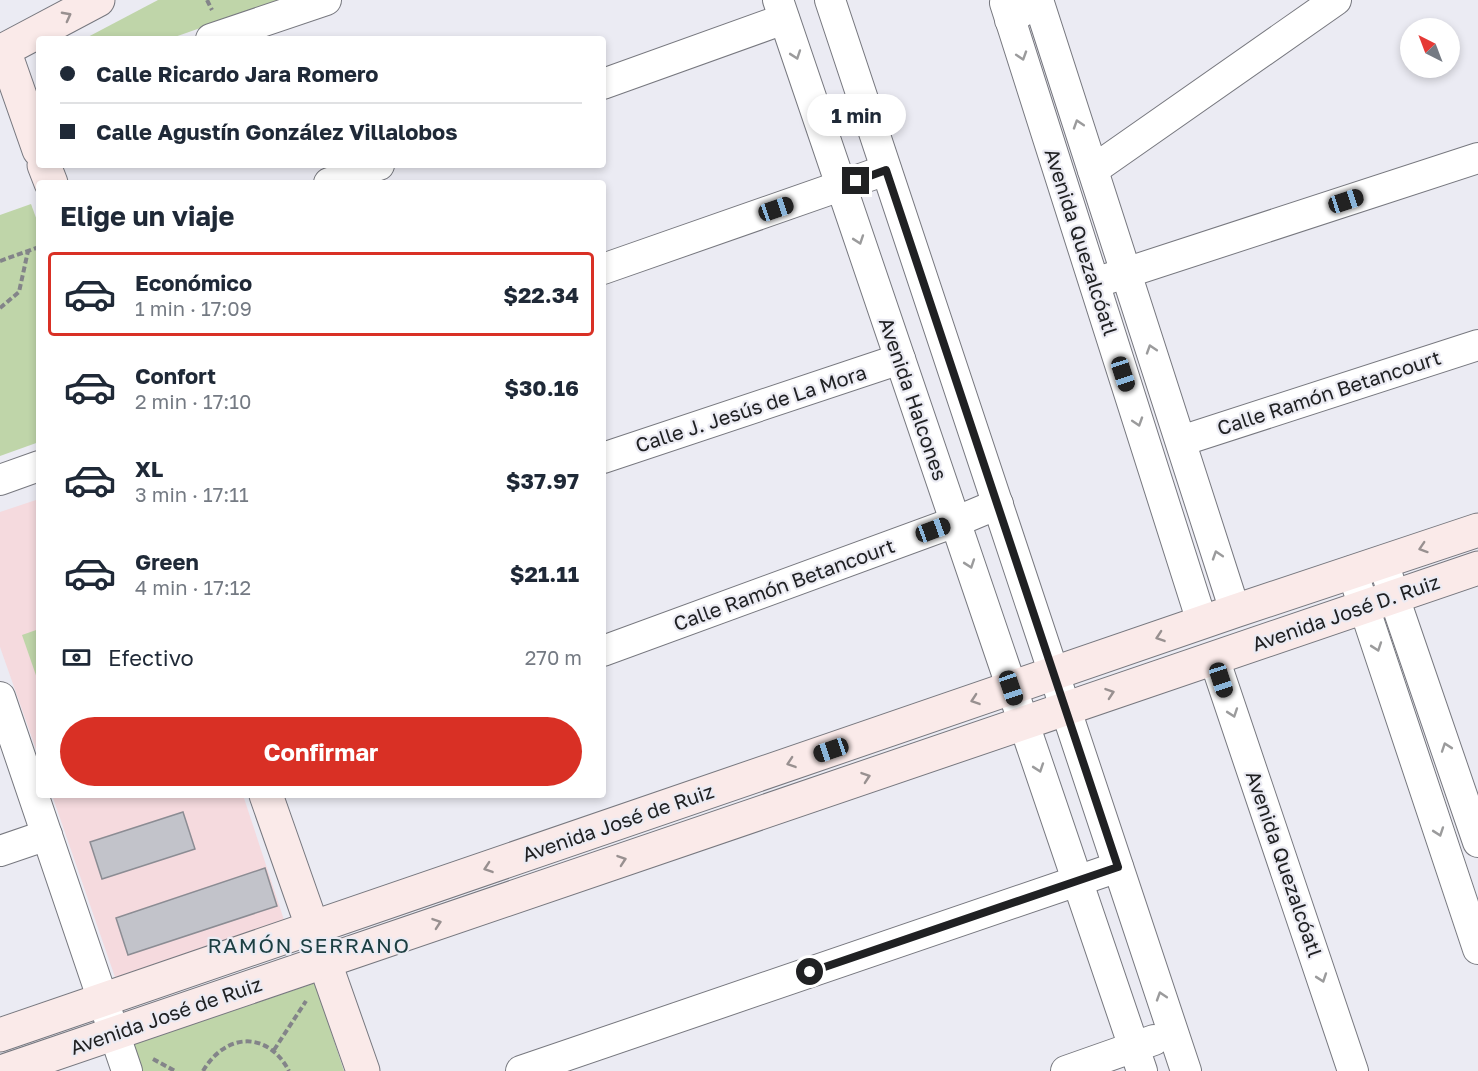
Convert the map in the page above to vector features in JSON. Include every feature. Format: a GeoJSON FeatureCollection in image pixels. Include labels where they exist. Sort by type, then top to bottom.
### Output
{"type":"FeatureCollection","features":[{"type":"Feature","properties":{"kind":"street"},"geometry":{"type":"LineString","coordinates":[[36,131],[31,100],[2,51],[98,0]]}},
{"type":"Feature","properties":{"kind":"street"},"geometry":{"type":"LineString","coordinates":[[212,26],[326,0]]}},
{"type":"Feature","properties":{"kind":"street"},"geometry":{"type":"LineString","coordinates":[[830,0],[1186,1071]]}},
{"type":"Feature","properties":{"kind":"street"},"geometry":{"type":"LineString","coordinates":[[1007,10],[1038,0]]}},
{"type":"Feature","properties":{"kind":"street","name":"Avenida Quezalcóatl"},"geometry":{"type":"LineString","coordinates":[[1038,0],[1235,611]]}},
{"type":"Feature","properties":{"kind":"street"},"geometry":{"type":"LineString","coordinates":[[1093,170],[1336,0]]}},
{"type":"Feature","properties":{"kind":"street"},"geometry":{"type":"LineString","coordinates":[[606,83],[781,10]]}},
{"type":"Feature","properties":{"kind":"street","name":"Avenida Halcones"},"geometry":{"type":"LineString","coordinates":[[781,10],[1138,1059]]}},
{"type":"Feature","properties":{"kind":"street","name":"Avenida Quezalcóatl"},"geometry":{"type":"LineString","coordinates":[[1007,10],[1202,622]]}},
{"type":"Feature","properties":{"kind":"street"},"geometry":{"type":"LineString","coordinates":[[1094,284],[1478,158]]}},
{"type":"Feature","properties":{"kind":"street"},"geometry":{"type":"LineString","coordinates":[[337,180],[371,168]]}},
{"type":"Feature","properties":{"kind":"street"},"geometry":{"type":"LineString","coordinates":[[606,268],[886,170]]}},
{"type":"Feature","properties":{"kind":"street","name":"Calle Ramón Betancourt"},"geometry":{"type":"LineString","coordinates":[[1181,441],[1478,345]]}},
{"type":"Feature","properties":{"kind":"street","name":"Calle J. Jesús de La Mora"},"geometry":{"type":"LineString","coordinates":[[606,457],[900,359]]}},
{"type":"Feature","properties":{"kind":"street"},"geometry":{"type":"LineString","coordinates":[[0,480],[36,467]]}},
{"type":"Feature","properties":{"kind":"street","name":"Calle Ramón Betancourt"},"geometry":{"type":"LineString","coordinates":[[606,650],[956,522],[998,504]]}},
{"type":"Feature","properties":{"kind":"street","name":"Avenida José D. Ruiz"},"geometry":{"type":"LineString","coordinates":[[1235,611],[1478,530]]}},
{"type":"Feature","properties":{"kind":"street"},"geometry":{"type":"LineString","coordinates":[[1383,561],[1478,842]]}},
{"type":"Feature","properties":{"kind":"street","name":"Avenida José D. Ruiz"},"geometry":{"type":"LineString","coordinates":[[1214,658],[1478,568]]}},
{"type":"Feature","properties":{"kind":"street"},"geometry":{"type":"LineString","coordinates":[[1352,571],[1478,949]]}},
{"type":"Feature","properties":{"kind":"street","name":"Avenida José de Ruiz"},"geometry":{"type":"LineString","coordinates":[[0,1035],[1235,611]]}},
{"type":"Feature","properties":{"kind":"street","name":"Avenida Quezalcóatl"},"geometry":{"type":"LineString","coordinates":[[1214,658],[1353,1071]]}},
{"type":"Feature","properties":{"kind":"street","name":"Avenida José de Ruiz"},"geometry":{"type":"LineString","coordinates":[[4,1071],[1214,658]]}},
{"type":"Feature","properties":{"kind":"street"},"geometry":{"type":"LineString","coordinates":[[0,697],[127,1071]]}},
{"type":"Feature","properties":{"kind":"street"},"geometry":{"type":"LineString","coordinates":[[267,798],[363,1071]]}},
{"type":"Feature","properties":{"kind":"street"},"geometry":{"type":"LineString","coordinates":[[0,851],[47,835]]}},
{"type":"Feature","properties":{"kind":"street"},"geometry":{"type":"LineString","coordinates":[[521,1071],[1118,867]]}},
{"type":"Feature","properties":{"kind":"street"},"geometry":{"type":"LineString","coordinates":[[1066,1071],[1138,1059],[1174,1033]]}},
{"type":"Feature","properties":{"kind":"path"},"geometry":{"type":"LineString","coordinates":[[207,0],[212,26]]}},
{"type":"Feature","properties":{"kind":"path"},"geometry":{"type":"LineString","coordinates":[[0,261],[36,248]]}},
{"type":"Feature","properties":{"kind":"path"},"geometry":{"type":"LineString","coordinates":[[0,308],[19,292],[28,251]]}},
{"type":"Feature","properties":{"kind":"path"},"geometry":{"type":"LineString","coordinates":[[203,1071],[211,1058],[221,1049],[234,1043],[248,1041],[274,1050],[290,1071]]}},
{"type":"Feature","properties":{"kind":"shaded area"},"geometry":{"type":"Polygon","coordinates":[[[36,500],[36,749],[0,647],[0,512],[36,500]]]}},
{"type":"Feature","properties":{"kind":"shaded area"},"geometry":{"type":"Polygon","coordinates":[[[53,798],[244,798],[285,923],[116,980],[53,798]]]}},
{"type":"Feature","properties":{"kind":"green space"},"geometry":{"type":"Polygon","coordinates":[[[158,0],[280,0],[178,36],[90,36],[158,0]]]}},
{"type":"Feature","properties":{"kind":"green space"},"geometry":{"type":"Polygon","coordinates":[[[31,204],[36,218],[36,443],[0,456],[0,215],[31,204]]]}},
{"type":"Feature","properties":{"kind":"green space"},"geometry":{"type":"Polygon","coordinates":[[[36,630],[36,675],[22,635],[36,630]]]}},
{"type":"Feature","properties":{"kind":"green space"},"geometry":{"type":"Polygon","coordinates":[[[315,983],[344,1071],[138,1071],[129,1046],[315,983]]]}},
{"type":"Feature","properties":{"kind":"building"},"geometry":{"type":"Polygon","coordinates":[[[183,812],[195,849],[102,879],[90,842],[183,812]]]}},
{"type":"Feature","properties":{"kind":"building"},"geometry":{"type":"Polygon","coordinates":[[[265,868],[277,906],[128,955],[116,918],[265,868]]]}},
{"type":"Feature","properties":{"kind":"district","name":"RAMÓN SERRANO"},"geometry":{"type":"Point","coordinates":[309,946]}},
{"type":"Feature","properties":{"kind":"route"},"geometry":{"type":"LineString","coordinates":[[810,972],[1118,867],[886,170],[856,181]]}}]}
